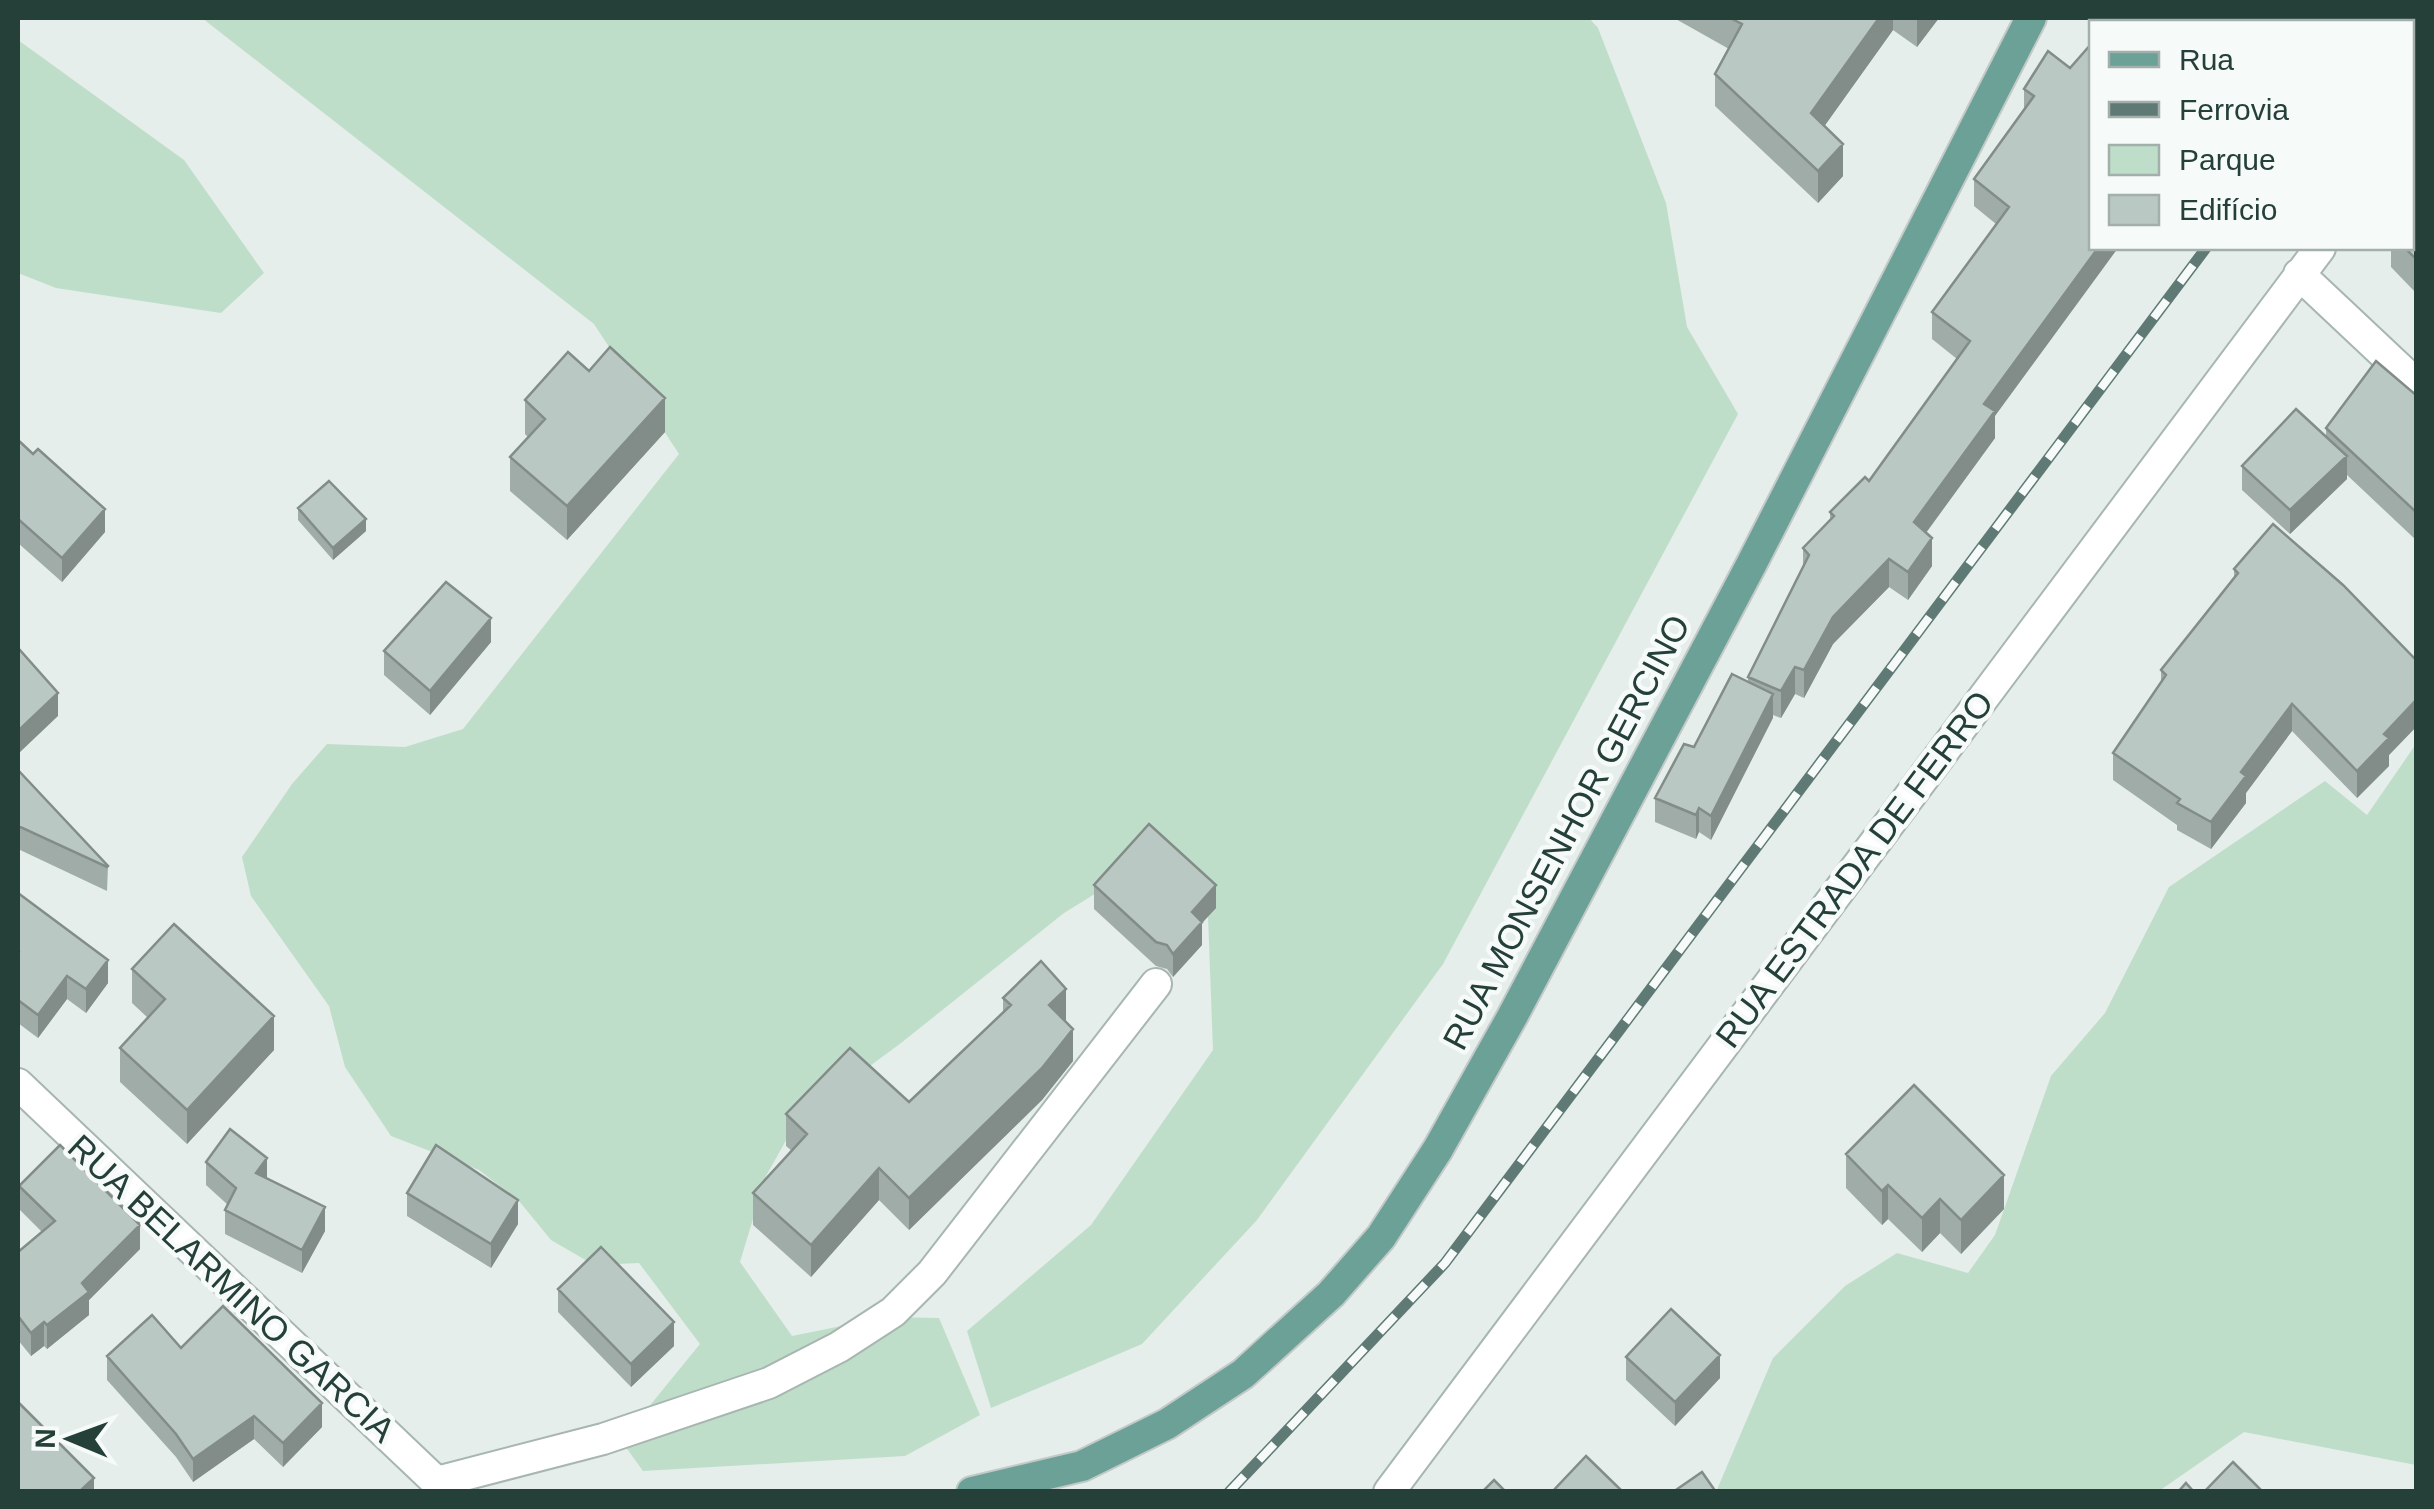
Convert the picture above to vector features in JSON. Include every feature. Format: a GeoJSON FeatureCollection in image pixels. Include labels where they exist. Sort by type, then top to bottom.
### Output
{"type":"FeatureCollection","features":[{"type":"Feature","properties":{"kind":"main road","name":"RUA MONSENHOR GERCINO"},"geometry":{"type":"LineString","coordinates":[[972,1492],[1082,1466],[1168,1424],[1243,1374],[1331,1294],[1381,1237],[1438,1149],[1512,1018],[1752,563],[2031,18]]}},
{"type":"Feature","properties":{"kind":"street","name":"RUA ESTRADA DE FERRO"},"geometry":{"type":"LineString","coordinates":[[1389,1492],[2318,250]]}},
{"type":"Feature","properties":{"kind":"street"},"geometry":{"type":"LineString","coordinates":[[2300,274],[2416,384]]}},
{"type":"Feature","properties":{"kind":"street"},"geometry":{"type":"LineString","coordinates":[[442,1487],[770,1383],[839,1347],[893,1312],[932,1273],[1156,984]]}},
{"type":"Feature","properties":{"kind":"street","name":"RUA BELARMINO GARCIA"},"geometry":{"type":"LineString","coordinates":[[18,1084],[442,1487]]}},
{"type":"Feature","properties":{"kind":"green space"},"geometry":{"type":"Polygon","coordinates":[[[202,18],[1589,18],[1598,28],[1666,203],[1687,327],[1738,414],[1443,964],[1257,1220],[1142,1344],[991,1408],[967,1331],[1091,1225],[1213,1050],[1207,889],[1145,863],[1064,913],[798,1119],[766,1176],[740,1262],[792,1336],[886,1317],[939,1318],[980,1415],[905,1456],[643,1471],[625,1446],[647,1409],[700,1344],[639,1263],[594,1265],[551,1240],[519,1201],[479,1170],[391,1136],[345,1067],[329,1006],[251,896],[242,857],[292,784],[327,744],[405,747],[463,729],[679,454],[594,324],[202,18]]]}},
{"type":"Feature","properties":{"kind":"green space"},"geometry":{"type":"Polygon","coordinates":[[[18,40],[184,160],[264,273],[221,313],[56,288],[18,273],[18,40]]]}},
{"type":"Feature","properties":{"kind":"green space"},"geometry":{"type":"Polygon","coordinates":[[[2416,744],[2416,1465],[2244,1432],[2159,1491],[1716,1492],[1773,1358],[1845,1286],[1897,1253],[1968,1273],[1995,1235],[2051,1076],[2105,1013],[2169,887],[2325,781],[2367,815],[2416,744]]]}},
{"type":"Feature","properties":{"kind":"building"},"geometry":{"type":"Polygon","coordinates":[[[1730,18],[1879,18],[1811,113],[1843,144],[1818,171],[1715,74],[1742,24],[1730,18]]]}},
{"type":"Feature","properties":{"kind":"building"},"geometry":{"type":"Polygon","coordinates":[[[2139,18],[2274,18],[2272,20],[2139,18]]]}},
{"type":"Feature","properties":{"kind":"building"},"geometry":{"type":"Polygon","coordinates":[[[2089,46],[2089,250],[2097,250],[1984,404],[1995,411],[1914,522],[1932,538],[1908,572],[1889,559],[1833,617],[1804,670],[1795,667],[1781,691],[1748,677],[1809,555],[1803,548],[1834,516],[1830,512],[1865,477],[1869,481],[1970,341],[1932,312],[2009,207],[1974,179],[2034,96],[2024,89],[2048,51],[2070,68],[2089,46]]]}},
{"type":"Feature","properties":{"kind":"building"},"geometry":{"type":"Polygon","coordinates":[[[2416,207],[2416,259],[2407,250],[2414,250],[2416,207]]]}},
{"type":"Feature","properties":{"kind":"building"},"geometry":{"type":"Polygon","coordinates":[[[610,347],[665,398],[567,506],[510,457],[545,419],[525,400],[568,352],[589,371],[610,347]]]}},
{"type":"Feature","properties":{"kind":"building"},"geometry":{"type":"Polygon","coordinates":[[[2376,361],[2416,395],[2416,512],[2326,428],[2376,361]]]}},
{"type":"Feature","properties":{"kind":"building"},"geometry":{"type":"Polygon","coordinates":[[[2296,409],[2347,456],[2290,510],[2242,466],[2296,409]]]}},
{"type":"Feature","properties":{"kind":"building"},"geometry":{"type":"Polygon","coordinates":[[[18,440],[33,454],[38,449],[105,509],[62,558],[18,519],[18,440]]]}},
{"type":"Feature","properties":{"kind":"building"},"geometry":{"type":"Polygon","coordinates":[[[329,481],[366,519],[333,548],[298,508],[329,481]]]}},
{"type":"Feature","properties":{"kind":"building"},"geometry":{"type":"Polygon","coordinates":[[[2273,524],[2343,585],[2416,660],[2416,700],[2384,734],[2389,738],[2357,771],[2292,704],[2241,772],[2246,776],[2211,822],[2177,803],[2180,799],[2113,753],[2166,675],[2161,670],[2238,573],[2234,569],[2273,524]]]}},
{"type":"Feature","properties":{"kind":"building"},"geometry":{"type":"Polygon","coordinates":[[[446,582],[491,618],[430,691],[384,651],[446,582]]]}},
{"type":"Feature","properties":{"kind":"building"},"geometry":{"type":"Polygon","coordinates":[[[18,650],[58,693],[18,731],[18,650]]]}},
{"type":"Feature","properties":{"kind":"building"},"geometry":{"type":"Polygon","coordinates":[[[1732,674],[1773,694],[1711,816],[1699,808],[1696,815],[1655,798],[1684,744],[1694,747],[1732,674]]]}},
{"type":"Feature","properties":{"kind":"building"},"geometry":{"type":"Polygon","coordinates":[[[18,770],[108,866],[107,867],[18,826],[18,770]]]}},
{"type":"Feature","properties":{"kind":"building"},"geometry":{"type":"Polygon","coordinates":[[[1149,824],[1216,885],[1192,912],[1202,922],[1173,954],[1094,885],[1149,824]]]}},
{"type":"Feature","properties":{"kind":"building"},"geometry":{"type":"Polygon","coordinates":[[[18,893],[108,960],[86,989],[67,976],[38,1015],[18,1000],[18,893]]]}},
{"type":"Feature","properties":{"kind":"building"},"geometry":{"type":"Polygon","coordinates":[[[174,924],[274,1016],[187,1110],[120,1048],[165,999],[132,969],[174,924]]]}},
{"type":"Feature","properties":{"kind":"building"},"geometry":{"type":"Polygon","coordinates":[[[1041,961],[1066,989],[1049,1005],[1073,1029],[1042,1068],[909,1198],[879,1168],[811,1245],[753,1193],[807,1134],[786,1114],[850,1048],[909,1102],[1011,1005],[1003,998],[1041,961]]]}},
{"type":"Feature","properties":{"kind":"building"},"geometry":{"type":"Polygon","coordinates":[[[1914,1085],[2004,1175],[1961,1220],[1940,1199],[1922,1218],[1888,1185],[1882,1191],[1846,1154],[1914,1085]]]}},
{"type":"Feature","properties":{"kind":"building"},"geometry":{"type":"Polygon","coordinates":[[[230,1129],[267,1158],[256,1173],[325,1207],[302,1250],[225,1210],[236,1188],[206,1162],[230,1129]]]}},
{"type":"Feature","properties":{"kind":"building"},"geometry":{"type":"Polygon","coordinates":[[[60,1145],[140,1225],[82,1283],[89,1292],[31,1333],[18,1316],[18,1252],[55,1221],[19,1186],[60,1145]]]}},
{"type":"Feature","properties":{"kind":"building"},"geometry":{"type":"Polygon","coordinates":[[[436,1145],[518,1200],[491,1244],[407,1193],[436,1145]]]}},
{"type":"Feature","properties":{"kind":"building"},"geometry":{"type":"Polygon","coordinates":[[[601,1247],[674,1322],[631,1364],[558,1289],[601,1247]]]}},
{"type":"Feature","properties":{"kind":"building"},"geometry":{"type":"Polygon","coordinates":[[[223,1306],[322,1403],[283,1443],[254,1416],[193,1459],[107,1356],[152,1315],[181,1348],[223,1306]]]}},
{"type":"Feature","properties":{"kind":"building"},"geometry":{"type":"Polygon","coordinates":[[[1671,1309],[1720,1355],[1675,1402],[1626,1357],[1671,1309]]]}},
{"type":"Feature","properties":{"kind":"building"},"geometry":{"type":"Polygon","coordinates":[[[18,1402],[94,1478],[79,1492],[18,1492],[18,1402]]]}},
{"type":"Feature","properties":{"kind":"building"},"geometry":{"type":"Polygon","coordinates":[[[1586,1456],[1623,1492],[1552,1492],[1586,1456]]]}},
{"type":"Feature","properties":{"kind":"building"},"geometry":{"type":"Polygon","coordinates":[[[2233,1462],[2263,1492],[2204,1492],[2233,1462]]]}},
{"type":"Feature","properties":{"kind":"building"},"geometry":{"type":"Polygon","coordinates":[[[1702,1472],[1716,1492],[1673,1492],[1702,1472]]]}},
{"type":"Feature","properties":{"kind":"building"},"geometry":{"type":"Polygon","coordinates":[[[1494,1480],[1506,1492],[1482,1492],[1494,1480]]]}},
{"type":"Feature","properties":{"kind":"building"},"geometry":{"type":"Polygon","coordinates":[[[2186,1483],[2194,1492],[2178,1492],[2186,1483]]]}},
{"type":"Feature","properties":{"kind":"railway"},"geometry":{"type":"LineString","coordinates":[[1229,1492],[1445,1263],[2205,250]]}}]}
